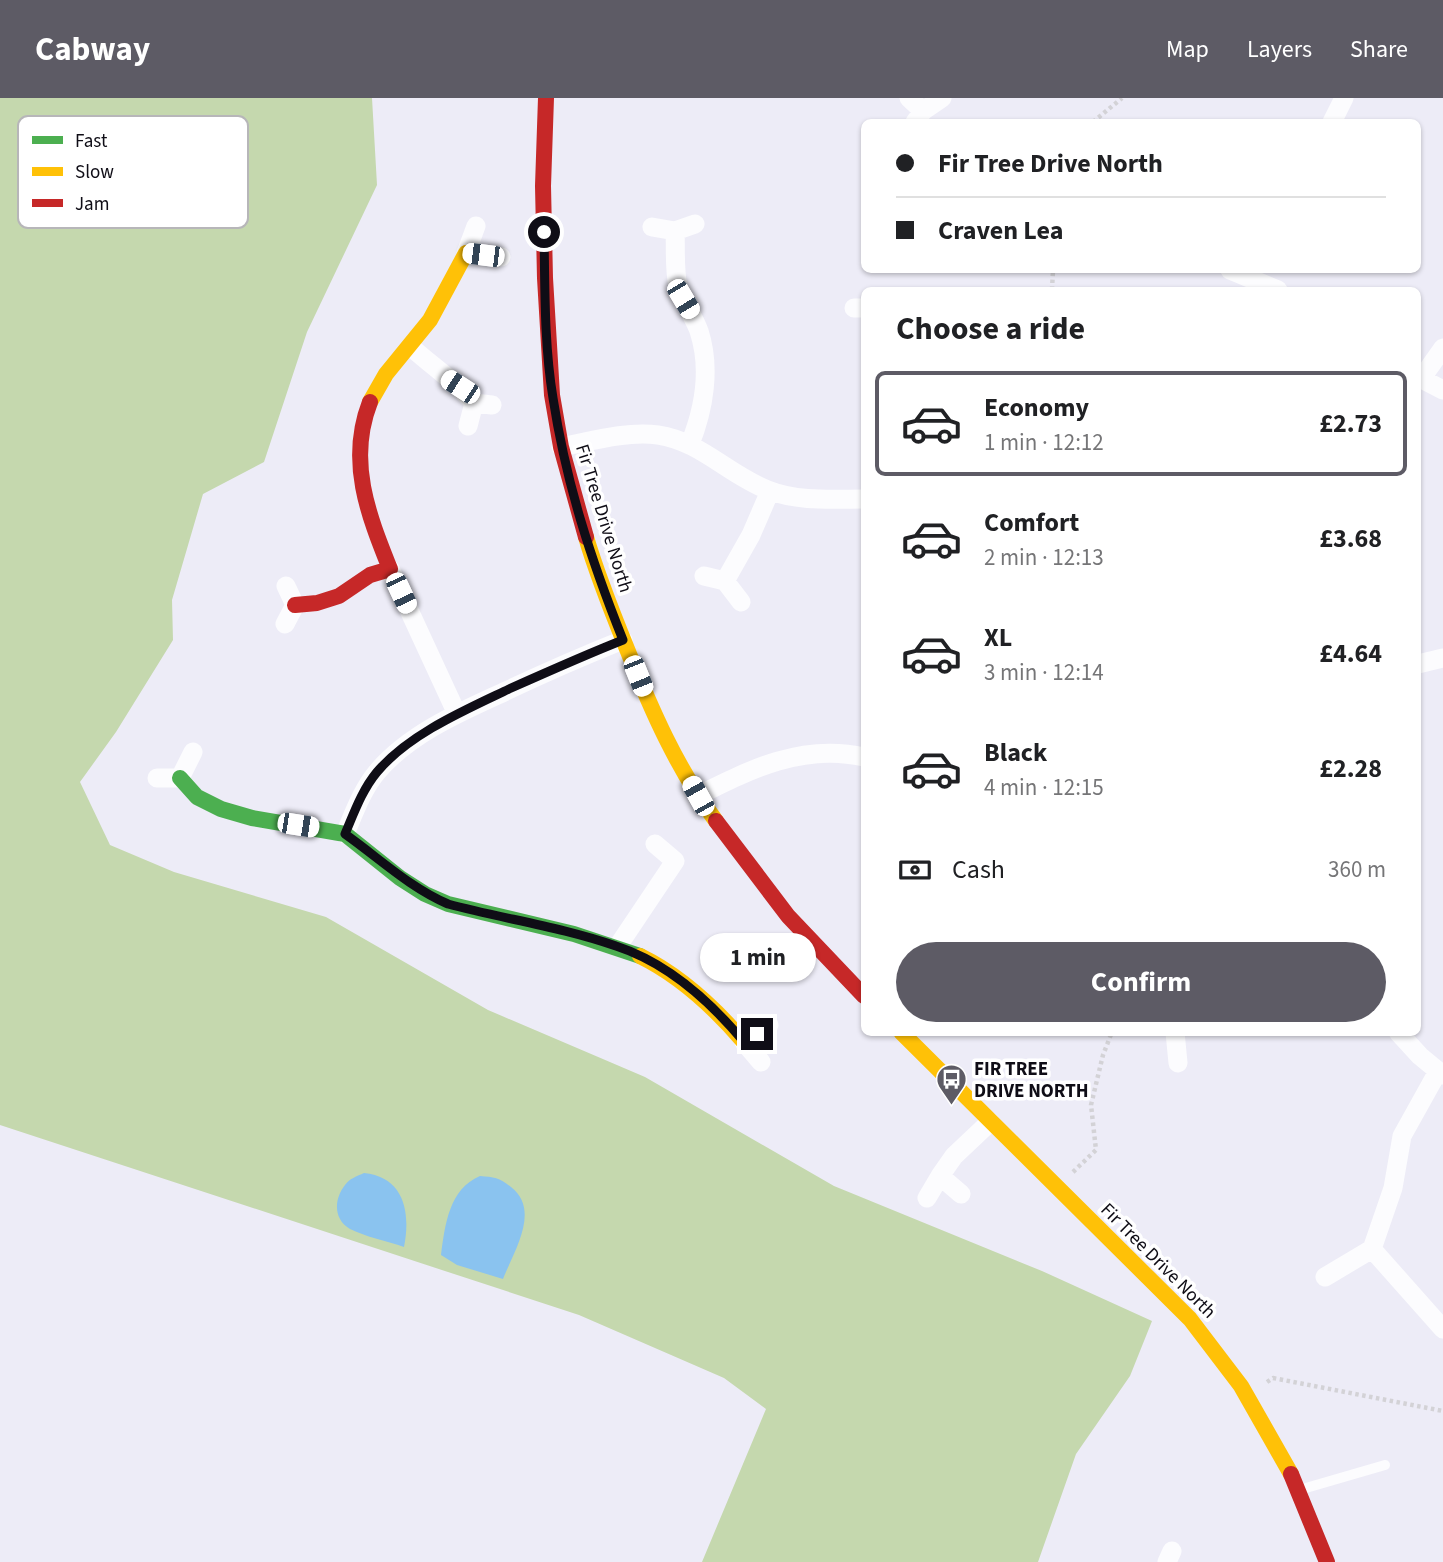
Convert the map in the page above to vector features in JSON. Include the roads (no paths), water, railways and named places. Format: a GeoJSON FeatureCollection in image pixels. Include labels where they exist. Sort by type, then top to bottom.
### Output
{"type":"FeatureCollection","features":[{"type":"Feature","properties":{"kind":"street","name":"Fir Tree Drive North"},"geometry":{"type":"LineString","coordinates":[[546,98],[543,186],[552,395],[561,447],[596,573],[645,694],[698,796],[788,916],[861,993]]}},
{"type":"Feature","properties":{"kind":"street"},"geometry":{"type":"LineString","coordinates":[[916,110],[942,98]]}},
{"type":"Feature","properties":{"kind":"street"},"geometry":{"type":"LineString","coordinates":[[1334,119],[1344,98]]}},
{"type":"Feature","properties":{"kind":"street"},"geometry":{"type":"LineString","coordinates":[[652,227],[675,231],[695,224]]}},
{"type":"Feature","properties":{"kind":"street"},"geometry":{"type":"LineString","coordinates":[[457,714],[390,569],[363,493],[360,480],[360,446],[370,400],[385,376],[431,319],[466,253],[476,226]]}},
{"type":"Feature","properties":{"kind":"street"},"geometry":{"type":"LineString","coordinates":[[675,231],[678,285],[700,334],[704,356],[703,400],[690,444]]}},
{"type":"Feature","properties":{"kind":"street"},"geometry":{"type":"LineString","coordinates":[[466,253],[501,257]]}},
{"type":"Feature","properties":{"kind":"street"},"geometry":{"type":"LineString","coordinates":[[1251,273],[1273,287]]}},
{"type":"Feature","properties":{"kind":"street"},"geometry":{"type":"LineString","coordinates":[[411,347],[441,374],[483,404],[468,426]]}},
{"type":"Feature","properties":{"kind":"street"},"geometry":{"type":"LineString","coordinates":[[1421,376],[1443,348]]}},
{"type":"Feature","properties":{"kind":"street"},"geometry":{"type":"LineString","coordinates":[[1421,379],[1443,390]]}},
{"type":"Feature","properties":{"kind":"street"},"geometry":{"type":"LineString","coordinates":[[561,447],[637,433],[660,435],[690,444],[745,479],[770,491],[806,499],[861,499]]}},
{"type":"Feature","properties":{"kind":"street"},"geometry":{"type":"LineString","coordinates":[[725,581],[751,535],[770,491]]}},
{"type":"Feature","properties":{"kind":"street"},"geometry":{"type":"LineString","coordinates":[[295,605],[317,603],[338,596],[370,575],[390,569]]}},
{"type":"Feature","properties":{"kind":"street"},"geometry":{"type":"LineString","coordinates":[[704,576],[725,581],[741,602]]}},
{"type":"Feature","properties":{"kind":"street"},"geometry":{"type":"LineString","coordinates":[[286,586],[295,605]]}},
{"type":"Feature","properties":{"kind":"street"},"geometry":{"type":"LineString","coordinates":[[285,624],[295,605]]}},
{"type":"Feature","properties":{"kind":"street"},"geometry":{"type":"LineString","coordinates":[[345,834],[362,794],[376,772],[399,750],[457,714],[570,661],[623,640]]}},
{"type":"Feature","properties":{"kind":"street"},"geometry":{"type":"LineString","coordinates":[[1421,663],[1443,658]]}},
{"type":"Feature","properties":{"kind":"street"},"geometry":{"type":"LineString","coordinates":[[180,778],[193,752]]}},
{"type":"Feature","properties":{"kind":"street"},"geometry":{"type":"LineString","coordinates":[[698,796],[750,770],[780,759],[822,753],[861,757]]}},
{"type":"Feature","properties":{"kind":"street"},"geometry":{"type":"LineString","coordinates":[[157,778],[180,778],[197,797],[221,809],[252,818],[345,834],[400,878],[425,894],[448,904],[618,946],[653,962],[676,977],[727,1022],[761,1062]]}},
{"type":"Feature","properties":{"kind":"street"},"geometry":{"type":"LineString","coordinates":[[618,946],[675,861],[654,844]]}},
{"type":"Feature","properties":{"kind":"street"},"geometry":{"type":"LineString","coordinates":[[744,1042],[769,1026]]}},
{"type":"Feature","properties":{"kind":"street","name":"Fir Tree Drive North"},"geometry":{"type":"LineString","coordinates":[[905,1036],[1195,1325],[1223,1361],[1273,1439],[1299,1490],[1327,1562]]}},
{"type":"Feature","properties":{"kind":"street"},"geometry":{"type":"LineString","coordinates":[[1175,1036],[1178,1063]]}},
{"type":"Feature","properties":{"kind":"street"},"geometry":{"type":"LineString","coordinates":[[1325,1277],[1372,1249],[1393,1188],[1402,1136],[1440,1074],[1402,1036]]}},
{"type":"Feature","properties":{"kind":"street"},"geometry":{"type":"LineString","coordinates":[[927,1198],[954,1156],[990,1122]]}},
{"type":"Feature","properties":{"kind":"street"},"geometry":{"type":"LineString","coordinates":[[940,1177],[961,1194]]}},
{"type":"Feature","properties":{"kind":"street"},"geometry":{"type":"LineString","coordinates":[[1372,1249],[1443,1329]]}},
{"type":"Feature","properties":{"kind":"lane"},"geometry":{"type":"LineString","coordinates":[[1299,1490],[1385,1465]]}},
{"type":"Feature","properties":{"kind":"water"},"geometry":{"type":"Polygon","coordinates":[[[364,1173],[388,1181],[402,1198],[406,1221],[404,1247],[356,1232],[340,1220],[337,1202],[341,1190],[353,1178],[364,1173]]]}},
{"type":"Feature","properties":{"kind":"water"},"geometry":{"type":"Polygon","coordinates":[[[480,1176],[497,1178],[507,1184],[520,1196],[524,1207],[522,1231],[503,1279],[457,1265],[441,1255],[450,1209],[461,1190],[480,1176]]]}},
{"type":"Feature","properties":{"kind":"place","name":"FIR TREE DRIVE NORTH"},"geometry":{"type":"Point","coordinates":[951,1106]}}]}
